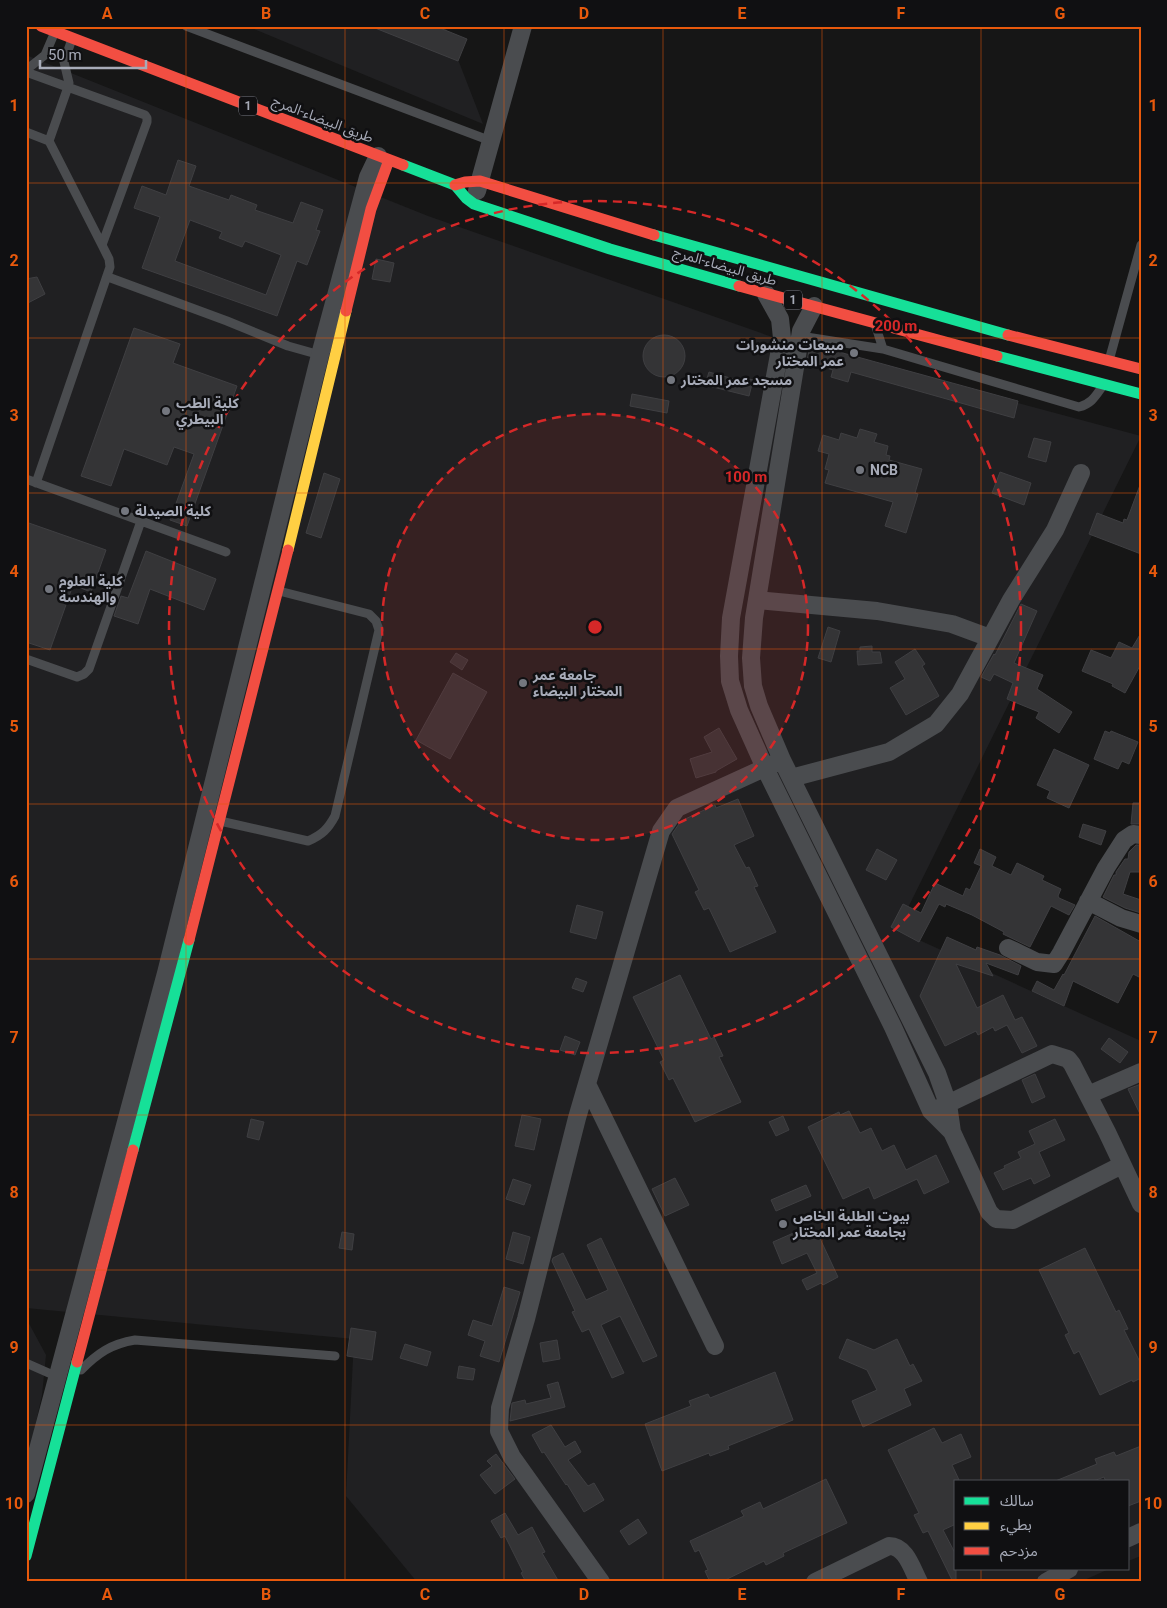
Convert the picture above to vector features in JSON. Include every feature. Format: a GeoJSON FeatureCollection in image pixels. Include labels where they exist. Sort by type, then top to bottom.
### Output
{"type":"FeatureCollection","features":[{"type":"Feature","properties":{"kind":"main road","name":"طريق البيضاء-المرج"},"geometry":{"type":"LineString","coordinates":[[41,26],[455,185],[474,204],[610,249],[766,294],[1141,394]]}},
{"type":"Feature","properties":{"kind":"main road"},"geometry":{"type":"LineString","coordinates":[[212,819],[278,591],[383,158]]}},
{"type":"Feature","properties":{"kind":"main road","name":"طريق البيضاء-المرج"},"geometry":{"type":"LineString","coordinates":[[455,185],[480,181],[590,216],[828,285],[1042,344],[1141,369]]}},
{"type":"Feature","properties":{"kind":"main road"},"geometry":{"type":"LineString","coordinates":[[26,1556],[64,1379]]}},
{"type":"Feature","properties":{"kind":"street"},"geometry":{"type":"LineString","coordinates":[[474,204],[523,26]]}},
{"type":"Feature","properties":{"kind":"street"},"geometry":{"type":"LineString","coordinates":[[26,1494],[64,1379],[166,973],[212,819],[320,355],[368,177],[383,158]]}},
{"type":"Feature","properties":{"kind":"street"},"geometry":{"type":"LineString","coordinates":[[766,294],[780,319],[782,338],[731,618],[730,681],[739,710],[765,768],[893,1027],[932,1111],[952,1132]]}},
{"type":"Feature","properties":{"kind":"street"},"geometry":{"type":"LineString","coordinates":[[814,306],[805,321],[800,336],[757,600],[751,658],[753,686],[759,706],[782,760],[937,1073],[948,1104],[952,1132],[989,1212],[996,1218],[1013,1220],[1122,1165]]}},
{"type":"Feature","properties":{"kind":"street"},"geometry":{"type":"LineString","coordinates":[[791,778],[889,752],[936,724],[960,694],[1011,600],[1055,530],[1081,473]]}},
{"type":"Feature","properties":{"kind":"street"},"geometry":{"type":"LineString","coordinates":[[757,600],[876,611],[952,624],[990,638]]}},
{"type":"Feature","properties":{"kind":"street"},"geometry":{"type":"LineString","coordinates":[[601,1582],[512,1457],[499,1431],[500,1408],[526,1319],[587,1084],[662,831],[677,808],[782,760]]}},
{"type":"Feature","properties":{"kind":"street"},"geometry":{"type":"LineString","coordinates":[[1008,948],[1038,962],[1054,964],[1106,868],[1124,840],[1133,834],[1141,835]]}},
{"type":"Feature","properties":{"kind":"street"},"geometry":{"type":"LineString","coordinates":[[1088,902],[1121,918],[1141,924]]}},
{"type":"Feature","properties":{"kind":"street"},"geometry":{"type":"LineString","coordinates":[[932,1111],[1052,1054],[1068,1058],[1141,1204]]}},
{"type":"Feature","properties":{"kind":"street"},"geometry":{"type":"LineString","coordinates":[[1088,1095],[1141,1072]]}},
{"type":"Feature","properties":{"kind":"street"},"geometry":{"type":"LineString","coordinates":[[587,1084],[715,1346]]}},
{"type":"Feature","properties":{"kind":"street"},"geometry":{"type":"LineString","coordinates":[[815,1582],[889,1546],[893,1546],[903,1552],[919,1582]]}},
{"type":"Feature","properties":{"kind":"lane"},"geometry":{"type":"LineString","coordinates":[[186,26],[490,141]]}},
{"type":"Feature","properties":{"kind":"lane"},"geometry":{"type":"LineString","coordinates":[[55,31],[45,55],[26,71],[145,115],[147,118],[102,245]]}},
{"type":"Feature","properties":{"kind":"lane"},"geometry":{"type":"LineString","coordinates":[[49,141],[69,83],[64,62],[72,38]]}},
{"type":"Feature","properties":{"kind":"lane"},"geometry":{"type":"LineString","coordinates":[[26,132],[49,141],[110,264],[108,277],[36,483]]}},
{"type":"Feature","properties":{"kind":"lane"},"geometry":{"type":"LineString","coordinates":[[1109,360],[1141,245]]}},
{"type":"Feature","properties":{"kind":"lane"},"geometry":{"type":"LineString","coordinates":[[108,277],[288,346],[320,355]]}},
{"type":"Feature","properties":{"kind":"lane"},"geometry":{"type":"LineString","coordinates":[[874,322],[883,349]]}},
{"type":"Feature","properties":{"kind":"lane"},"geometry":{"type":"LineString","coordinates":[[800,336],[883,349],[1079,407],[1087,405],[1092,401],[1105,384]]}},
{"type":"Feature","properties":{"kind":"lane"},"geometry":{"type":"LineString","coordinates":[[26,479],[226,552]]}},
{"type":"Feature","properties":{"kind":"lane"},"geometry":{"type":"LineString","coordinates":[[26,659],[77,677],[84,674],[89,668],[142,521]]}},
{"type":"Feature","properties":{"kind":"lane"},"geometry":{"type":"LineString","coordinates":[[212,819],[308,841],[318,837],[329,827],[335,816],[379,630],[376,621],[369,614],[278,591]]}},
{"type":"Feature","properties":{"kind":"lane"},"geometry":{"type":"LineString","coordinates":[[26,1364],[64,1379],[101,1352],[118,1343],[135,1340],[335,1356]]}},
{"type":"Feature","properties":{"kind":"shaded area"},"geometry":{"type":"Polygon","coordinates":[[[247,26],[445,26],[483,124],[247,26]]]}},
{"type":"Feature","properties":{"kind":"shaded area","name":"جامعة عمر المختار البيضاء"},"geometry":{"type":"Polygon","coordinates":[[[26,55],[428,216],[778,339],[1141,436],[897,930],[1141,1041],[1141,1556],[1130,1560],[1130,1480],[954,1480],[954,1570],[1107,1570],[1080,1582],[417,1582],[346,1496],[354,1339],[26,1308],[26,55]]]}},
{"type":"Feature","properties":{"kind":"shaded area"},"geometry":{"type":"Polygon","coordinates":[[[26,1318],[46,1355],[42,1395],[26,1468],[26,1318]]]}},
{"type":"Feature","properties":{"kind":"building"},"geometry":{"type":"Polygon","coordinates":[[[370,26],[435,26],[467,39],[458,61],[370,26]]]}},
{"type":"Feature","properties":{"kind":"building"},"geometry":{"type":"Polygon","coordinates":[[[178,160],[196,166],[189,186],[229,200],[231,195],[257,205],[255,210],[293,223],[301,202],[323,210],[316,230],[320,231],[307,265],[297,261],[277,316],[142,268],[160,217],[134,208],[142,186],[166,195],[178,160]],[[190,220],[175,261],[266,295],[281,255],[245,241],[242,247],[219,238],[222,232],[190,220]]]}},
{"type":"Feature","properties":{"kind":"building"},"geometry":{"type":"Polygon","coordinates":[[[376,259],[394,263],[390,282],[372,279],[376,259]]]}},
{"type":"Feature","properties":{"kind":"building"},"geometry":{"type":"Polygon","coordinates":[[[37,277],[45,294],[26,304],[26,279],[37,277]]]}},
{"type":"Feature","properties":{"kind":"building","name":"كلية الطب البيطري"},"geometry":{"type":"Polygon","coordinates":[[[134,328],[180,344],[173,363],[237,386],[187,526],[170,520],[194,454],[174,447],[167,465],[124,449],[111,486],[81,476],[134,328]]]}},
{"type":"Feature","properties":{"kind":"building"},"geometry":{"type":"Polygon","coordinates":[[[668,335],[676,338],[682,344],[685,356],[682,368],[676,374],[660,377],[652,374],[646,368],[643,352],[646,344],[652,338],[668,335]]]}},
{"type":"Feature","properties":{"kind":"building"},"geometry":{"type":"Polygon","coordinates":[[[810,344],[1018,401],[1014,418],[851,372],[848,382],[831,377],[833,370],[807,362],[810,344]]]}},
{"type":"Feature","properties":{"kind":"building"},"geometry":{"type":"Polygon","coordinates":[[[709,372],[741,381],[742,377],[753,380],[749,396],[705,385],[709,372]]]}},
{"type":"Feature","properties":{"kind":"building"},"geometry":{"type":"Polygon","coordinates":[[[632,394],[669,401],[667,413],[630,406],[632,394]]]}},
{"type":"Feature","properties":{"kind":"building"},"geometry":{"type":"Polygon","coordinates":[[[860,429],[877,434],[874,442],[888,446],[886,455],[890,456],[889,460],[922,469],[915,493],[918,494],[906,533],[885,526],[893,502],[825,483],[829,470],[825,469],[829,454],[818,451],[823,435],[839,440],[841,433],[857,438],[860,429]]]}},
{"type":"Feature","properties":{"kind":"building"},"geometry":{"type":"Polygon","coordinates":[[[1034,438],[1051,442],[1046,462],[1028,457],[1034,438]]]}},
{"type":"Feature","properties":{"kind":"building"},"geometry":{"type":"Polygon","coordinates":[[[1000,472],[1031,483],[1024,505],[992,493],[1000,472]]]}},
{"type":"Feature","properties":{"kind":"building"},"geometry":{"type":"Polygon","coordinates":[[[324,473],[340,479],[321,538],[306,533],[324,473]]]}},
{"type":"Feature","properties":{"kind":"building"},"geometry":{"type":"Polygon","coordinates":[[[1140,485],[1141,554],[1089,534],[1097,513],[1123,523],[1124,519],[1127,520],[1140,485]]]}},
{"type":"Feature","properties":{"kind":"building","name":"كلية العلوم والهندسة"},"geometry":{"type":"Polygon","coordinates":[[[26,522],[106,550],[91,592],[73,585],[50,650],[26,642],[26,522]]]}},
{"type":"Feature","properties":{"kind":"building"},"geometry":{"type":"Polygon","coordinates":[[[146,551],[216,579],[204,610],[150,589],[138,624],[114,616],[121,596],[128,598],[146,551]]]}},
{"type":"Feature","properties":{"kind":"building"},"geometry":{"type":"Polygon","coordinates":[[[1021,604],[1037,611],[1014,663],[1043,675],[1037,689],[1072,712],[1059,733],[1036,718],[1039,712],[1007,699],[1013,683],[994,674],[990,681],[981,677],[995,655],[1021,604]]]}},
{"type":"Feature","properties":{"kind":"building"},"geometry":{"type":"Polygon","coordinates":[[[828,627],[840,631],[831,662],[818,658],[828,627]]]}},
{"type":"Feature","properties":{"kind":"building"},"geometry":{"type":"Polygon","coordinates":[[[1141,633],[1141,664],[1125,693],[1112,686],[1113,684],[1082,671],[1091,650],[1111,658],[1119,642],[1132,648],[1141,633]]]}},
{"type":"Feature","properties":{"kind":"building"},"geometry":{"type":"Polygon","coordinates":[[[872,646],[872,652],[880,652],[882,663],[858,665],[857,651],[860,651],[860,647],[872,646]]]}},
{"type":"Feature","properties":{"kind":"building"},"geometry":{"type":"Polygon","coordinates":[[[915,649],[925,664],[922,666],[939,696],[906,715],[890,688],[905,679],[895,662],[915,649]]]}},
{"type":"Feature","properties":{"kind":"building"},"geometry":{"type":"Polygon","coordinates":[[[456,653],[468,660],[462,670],[450,662],[456,653]]]}},
{"type":"Feature","properties":{"kind":"building"},"geometry":{"type":"Polygon","coordinates":[[[453,673],[487,692],[450,759],[416,740],[453,673]]]}},
{"type":"Feature","properties":{"kind":"building"},"geometry":{"type":"Polygon","coordinates":[[[719,728],[737,759],[716,772],[696,778],[690,759],[712,752],[704,737],[719,728]]]}},
{"type":"Feature","properties":{"kind":"building"},"geometry":{"type":"Polygon","coordinates":[[[1105,731],[1110,733],[1111,731],[1138,742],[1129,764],[1122,761],[1118,769],[1094,759],[1105,731]]]}},
{"type":"Feature","properties":{"kind":"building"},"geometry":{"type":"Polygon","coordinates":[[[1054,749],[1089,765],[1069,808],[1047,798],[1050,791],[1037,785],[1054,749]]]}},
{"type":"Feature","properties":{"kind":"building"},"geometry":{"type":"Polygon","coordinates":[[[738,799],[754,836],[734,845],[746,868],[749,867],[758,886],[754,887],[776,932],[730,952],[709,908],[704,910],[695,892],[699,890],[672,834],[681,821],[715,805],[716,808],[738,799]]]}},
{"type":"Feature","properties":{"kind":"building"},"geometry":{"type":"Polygon","coordinates":[[[1133,803],[1141,803],[1141,824],[1131,824],[1133,803]]]}},
{"type":"Feature","properties":{"kind":"building"},"geometry":{"type":"Polygon","coordinates":[[[1083,824],[1106,831],[1101,845],[1079,837],[1083,824]]]}},
{"type":"Feature","properties":{"kind":"building"},"geometry":{"type":"Polygon","coordinates":[[[1136,845],[1141,845],[1141,872],[1130,872],[1123,894],[1141,900],[1141,913],[1125,908],[1103,897],[1114,875],[1116,875],[1125,859],[1128,859],[1129,852],[1136,845]]]}},
{"type":"Feature","properties":{"kind":"building"},"geometry":{"type":"Polygon","coordinates":[[[877,849],[897,860],[886,880],[866,870],[877,849]]]}},
{"type":"Feature","properties":{"kind":"building"},"geometry":{"type":"Polygon","coordinates":[[[980,849],[996,857],[992,866],[1011,875],[1017,863],[1044,876],[1042,880],[1061,889],[1059,898],[1075,905],[1069,915],[1051,906],[1030,947],[1003,934],[1004,932],[972,915],[946,904],[945,907],[939,904],[919,942],[891,927],[903,904],[921,913],[935,883],[963,896],[966,888],[970,890],[981,866],[974,863],[980,849]]]}},
{"type":"Feature","properties":{"kind":"building"},"geometry":{"type":"Polygon","coordinates":[[[577,905],[603,912],[596,939],[570,932],[577,905]]]}},
{"type":"Feature","properties":{"kind":"building"},"geometry":{"type":"Polygon","coordinates":[[[1095,916],[1141,942],[1141,978],[1133,974],[1118,1003],[1073,981],[1064,1006],[1032,991],[1037,981],[1054,990],[1095,916]]]}},
{"type":"Feature","properties":{"kind":"building"},"geometry":{"type":"Polygon","coordinates":[[[947,937],[976,950],[977,947],[1000,955],[1021,966],[1018,975],[986,963],[993,976],[956,964],[977,1008],[1003,995],[1015,1020],[1022,1017],[1037,1046],[1022,1053],[1007,1025],[995,1031],[993,1027],[978,1035],[976,1031],[945,1046],[920,996],[947,937]]]}},
{"type":"Feature","properties":{"kind":"building"},"geometry":{"type":"Polygon","coordinates":[[[680,975],[711,1039],[714,1037],[723,1056],[719,1057],[741,1102],[695,1122],[673,1078],[669,1080],[660,1062],[664,1060],[633,997],[680,975]]]}},
{"type":"Feature","properties":{"kind":"building"},"geometry":{"type":"Polygon","coordinates":[[[576,978],[587,982],[583,992],[572,988],[576,978]]]}},
{"type":"Feature","properties":{"kind":"building"},"geometry":{"type":"Polygon","coordinates":[[[565,1036],[580,1042],[575,1055],[560,1050],[565,1036]]]}},
{"type":"Feature","properties":{"kind":"building"},"geometry":{"type":"Polygon","coordinates":[[[1109,1038],[1128,1052],[1120,1063],[1101,1049],[1109,1038]]]}},
{"type":"Feature","properties":{"kind":"building"},"geometry":{"type":"Polygon","coordinates":[[[1035,1074],[1045,1097],[1032,1103],[1022,1080],[1035,1074]]]}},
{"type":"Feature","properties":{"kind":"building"},"geometry":{"type":"Polygon","coordinates":[[[1141,1084],[1141,1116],[1128,1089],[1141,1084]]]}},
{"type":"Feature","properties":{"kind":"building"},"geometry":{"type":"Polygon","coordinates":[[[849,1111],[860,1133],[871,1128],[882,1151],[894,1145],[906,1170],[936,1155],[949,1182],[924,1194],[917,1179],[874,1199],[869,1187],[843,1199],[808,1127],[839,1112],[840,1115],[849,1111]]]}},
{"type":"Feature","properties":{"kind":"building"},"geometry":{"type":"Polygon","coordinates":[[[522,1115],[541,1119],[534,1150],[515,1146],[522,1115]]]}},
{"type":"Feature","properties":{"kind":"building"},"geometry":{"type":"Polygon","coordinates":[[[783,1116],[789,1130],[776,1136],[769,1122],[783,1116]]]}},
{"type":"Feature","properties":{"kind":"building"},"geometry":{"type":"Polygon","coordinates":[[[251,1119],[264,1122],[259,1140],[247,1137],[251,1119]]]}},
{"type":"Feature","properties":{"kind":"building"},"geometry":{"type":"Polygon","coordinates":[[[1055,1119],[1065,1140],[1039,1152],[1050,1176],[1034,1184],[1031,1178],[1003,1190],[994,1173],[1021,1158],[1018,1152],[1035,1144],[1029,1131],[1055,1119]]]}},
{"type":"Feature","properties":{"kind":"building"},"geometry":{"type":"Polygon","coordinates":[[[675,1178],[689,1205],[665,1216],[652,1189],[675,1178]]]}},
{"type":"Feature","properties":{"kind":"building"},"geometry":{"type":"Polygon","coordinates":[[[513,1179],[531,1185],[524,1205],[506,1199],[513,1179]]]}},
{"type":"Feature","properties":{"kind":"building"},"geometry":{"type":"Polygon","coordinates":[[[806,1185],[811,1196],[776,1211],[771,1200],[806,1185]]]}},
{"type":"Feature","properties":{"kind":"building"},"geometry":{"type":"Polygon","coordinates":[[[816,1230],[838,1277],[823,1285],[821,1283],[807,1290],[802,1280],[817,1273],[807,1253],[782,1264],[773,1242],[798,1231],[800,1237],[816,1230]]]}},
{"type":"Feature","properties":{"kind":"building"},"geometry":{"type":"Polygon","coordinates":[[[342,1232],[354,1234],[352,1250],[339,1248],[342,1232]]]}},
{"type":"Feature","properties":{"kind":"building"},"geometry":{"type":"Polygon","coordinates":[[[513,1232],[530,1237],[523,1264],[506,1259],[513,1232]]]}},
{"type":"Feature","properties":{"kind":"building"},"geometry":{"type":"Polygon","coordinates":[[[601,1238],[657,1356],[643,1362],[620,1316],[601,1325],[624,1373],[612,1378],[589,1329],[582,1332],[572,1312],[575,1311],[552,1261],[553,1258],[563,1253],[586,1300],[608,1290],[587,1245],[601,1238]]]}},
{"type":"Feature","properties":{"kind":"building"},"geometry":{"type":"Polygon","coordinates":[[[1085,1248],[1116,1312],[1119,1310],[1128,1329],[1124,1330],[1141,1364],[1141,1378],[1133,1382],[1132,1380],[1100,1395],[1079,1351],[1074,1354],[1065,1335],[1069,1333],[1039,1270],[1085,1248]]]}},
{"type":"Feature","properties":{"kind":"building"},"geometry":{"type":"Polygon","coordinates":[[[504,1287],[520,1292],[499,1362],[480,1356],[485,1341],[468,1335],[473,1320],[492,1326],[504,1287]]]}},
{"type":"Feature","properties":{"kind":"building"},"geometry":{"type":"Polygon","coordinates":[[[351,1328],[376,1332],[372,1360],[347,1356],[351,1328]]]}},
{"type":"Feature","properties":{"kind":"building"},"geometry":{"type":"Polygon","coordinates":[[[847,1339],[874,1350],[897,1339],[910,1366],[913,1364],[922,1381],[904,1389],[911,1405],[863,1427],[852,1401],[877,1390],[867,1370],[839,1358],[847,1339]]]}},
{"type":"Feature","properties":{"kind":"building"},"geometry":{"type":"Polygon","coordinates":[[[557,1340],[560,1359],[543,1362],[540,1343],[557,1340]]]}},
{"type":"Feature","properties":{"kind":"building"},"geometry":{"type":"Polygon","coordinates":[[[405,1344],[431,1352],[427,1366],[400,1358],[405,1344]]]}},
{"type":"Feature","properties":{"kind":"building"},"geometry":{"type":"Polygon","coordinates":[[[459,1366],[475,1369],[473,1380],[457,1378],[459,1366]]]}},
{"type":"Feature","properties":{"kind":"building"},"geometry":{"type":"Polygon","coordinates":[[[775,1372],[793,1420],[728,1446],[729,1449],[710,1456],[709,1453],[662,1471],[645,1424],[691,1406],[689,1401],[708,1394],[710,1398],[775,1372]]]}},
{"type":"Feature","properties":{"kind":"building"},"geometry":{"type":"Polygon","coordinates":[[[558,1382],[565,1407],[510,1421],[512,1403],[525,1400],[526,1404],[551,1398],[547,1385],[558,1382]]]}},
{"type":"Feature","properties":{"kind":"building"},"geometry":{"type":"Polygon","coordinates":[[[551,1425],[565,1447],[575,1441],[581,1452],[568,1460],[588,1486],[594,1483],[604,1500],[584,1512],[567,1484],[544,1452],[542,1453],[532,1435],[551,1425]]]}},
{"type":"Feature","properties":{"kind":"building"},"geometry":{"type":"Polygon","coordinates":[[[934,1428],[942,1443],[961,1434],[971,1457],[952,1465],[959,1480],[954,1480],[954,1525],[943,1530],[954,1551],[956,1582],[953,1582],[928,1531],[923,1533],[914,1515],[919,1513],[888,1450],[934,1428]]]}},
{"type":"Feature","properties":{"kind":"building"},"geometry":{"type":"Polygon","coordinates":[[[1141,1446],[1141,1501],[1130,1505],[1130,1480],[1105,1480],[1104,1477],[1096,1480],[1058,1480],[1097,1464],[1095,1459],[1114,1452],[1116,1456],[1141,1446]]]}},
{"type":"Feature","properties":{"kind":"building"},"geometry":{"type":"Polygon","coordinates":[[[496,1454],[515,1479],[495,1494],[480,1475],[492,1466],[487,1461],[496,1454]]]}},
{"type":"Feature","properties":{"kind":"building"},"geometry":{"type":"Polygon","coordinates":[[[826,1479],[847,1523],[783,1553],[784,1556],[766,1565],[764,1561],[721,1582],[710,1582],[705,1571],[708,1570],[699,1550],[695,1552],[690,1541],[744,1516],[741,1511],[760,1502],[763,1509],[826,1479]]]}},
{"type":"Feature","properties":{"kind":"building"},"geometry":{"type":"Polygon","coordinates":[[[505,1513],[518,1535],[532,1527],[545,1552],[542,1553],[559,1582],[526,1582],[505,1536],[501,1538],[491,1521],[505,1513]]]}},
{"type":"Feature","properties":{"kind":"building"},"geometry":{"type":"Polygon","coordinates":[[[638,1519],[647,1533],[629,1545],[620,1531],[638,1519]]]}},
{"type":"Feature","properties":{"kind":"traffic: fast"},"geometry":{"type":"LineString","coordinates":[[403,165],[455,185],[474,204],[610,249],[739,286]]}},
{"type":"Feature","properties":{"kind":"traffic: fast"},"geometry":{"type":"LineString","coordinates":[[654,235],[1008,335]]}},
{"type":"Feature","properties":{"kind":"traffic: fast"},"geometry":{"type":"LineString","coordinates":[[997,356],[1141,394]]}},
{"type":"Feature","properties":{"kind":"traffic: fast"},"geometry":{"type":"LineString","coordinates":[[133,1150],[189,940]]}},
{"type":"Feature","properties":{"kind":"traffic: fast"},"geometry":{"type":"LineString","coordinates":[[26,1556],[77,1362]]}},
{"type":"Feature","properties":{"kind":"traffic: slow"},"geometry":{"type":"LineString","coordinates":[[288,550],[346,311]]}},
{"type":"Feature","properties":{"kind":"traffic: jam"},"geometry":{"type":"LineString","coordinates":[[41,26],[403,165]]}},
{"type":"Feature","properties":{"kind":"traffic: jam"},"geometry":{"type":"LineString","coordinates":[[346,311],[371,209],[389,160]]}},
{"type":"Feature","properties":{"kind":"traffic: jam"},"geometry":{"type":"LineString","coordinates":[[455,185],[480,181],[654,235]]}},
{"type":"Feature","properties":{"kind":"traffic: jam"},"geometry":{"type":"LineString","coordinates":[[739,286],[997,356]]}},
{"type":"Feature","properties":{"kind":"traffic: jam"},"geometry":{"type":"LineString","coordinates":[[1008,335],[1141,369]]}},
{"type":"Feature","properties":{"kind":"traffic: jam"},"geometry":{"type":"LineString","coordinates":[[189,940],[288,550]]}},
{"type":"Feature","properties":{"kind":"traffic: jam"},"geometry":{"type":"LineString","coordinates":[[77,1362],[133,1150]]}},
{"type":"Feature","properties":{"kind":"place","name":"مبيعات منشورات عمر المختار"},"geometry":{"type":"Point","coordinates":[854,353]}},
{"type":"Feature","properties":{"kind":"place","name":"مسجد عمر المختار"},"geometry":{"type":"Point","coordinates":[671,380]}},
{"type":"Feature","properties":{"kind":"place","name":"كلية الطب البيطري"},"geometry":{"type":"Point","coordinates":[166,411]}},
{"type":"Feature","properties":{"kind":"place","name":"NCB"},"geometry":{"type":"Point","coordinates":[860,470]}},
{"type":"Feature","properties":{"kind":"place","name":"كلية الصيدلة"},"geometry":{"type":"Point","coordinates":[125,511]}},
{"type":"Feature","properties":{"kind":"place","name":"كلية العلوم والهندسة"},"geometry":{"type":"Point","coordinates":[49,589]}},
{"type":"Feature","properties":{"kind":"place","name":"جامعة عمر المختار البيضاء"},"geometry":{"type":"Point","coordinates":[523,683]}},
{"type":"Feature","properties":{"kind":"place","name":"بيوت الطلبة الخاص بجامعة عمر المختار"},"geometry":{"type":"Point","coordinates":[783,1224]}}]}
